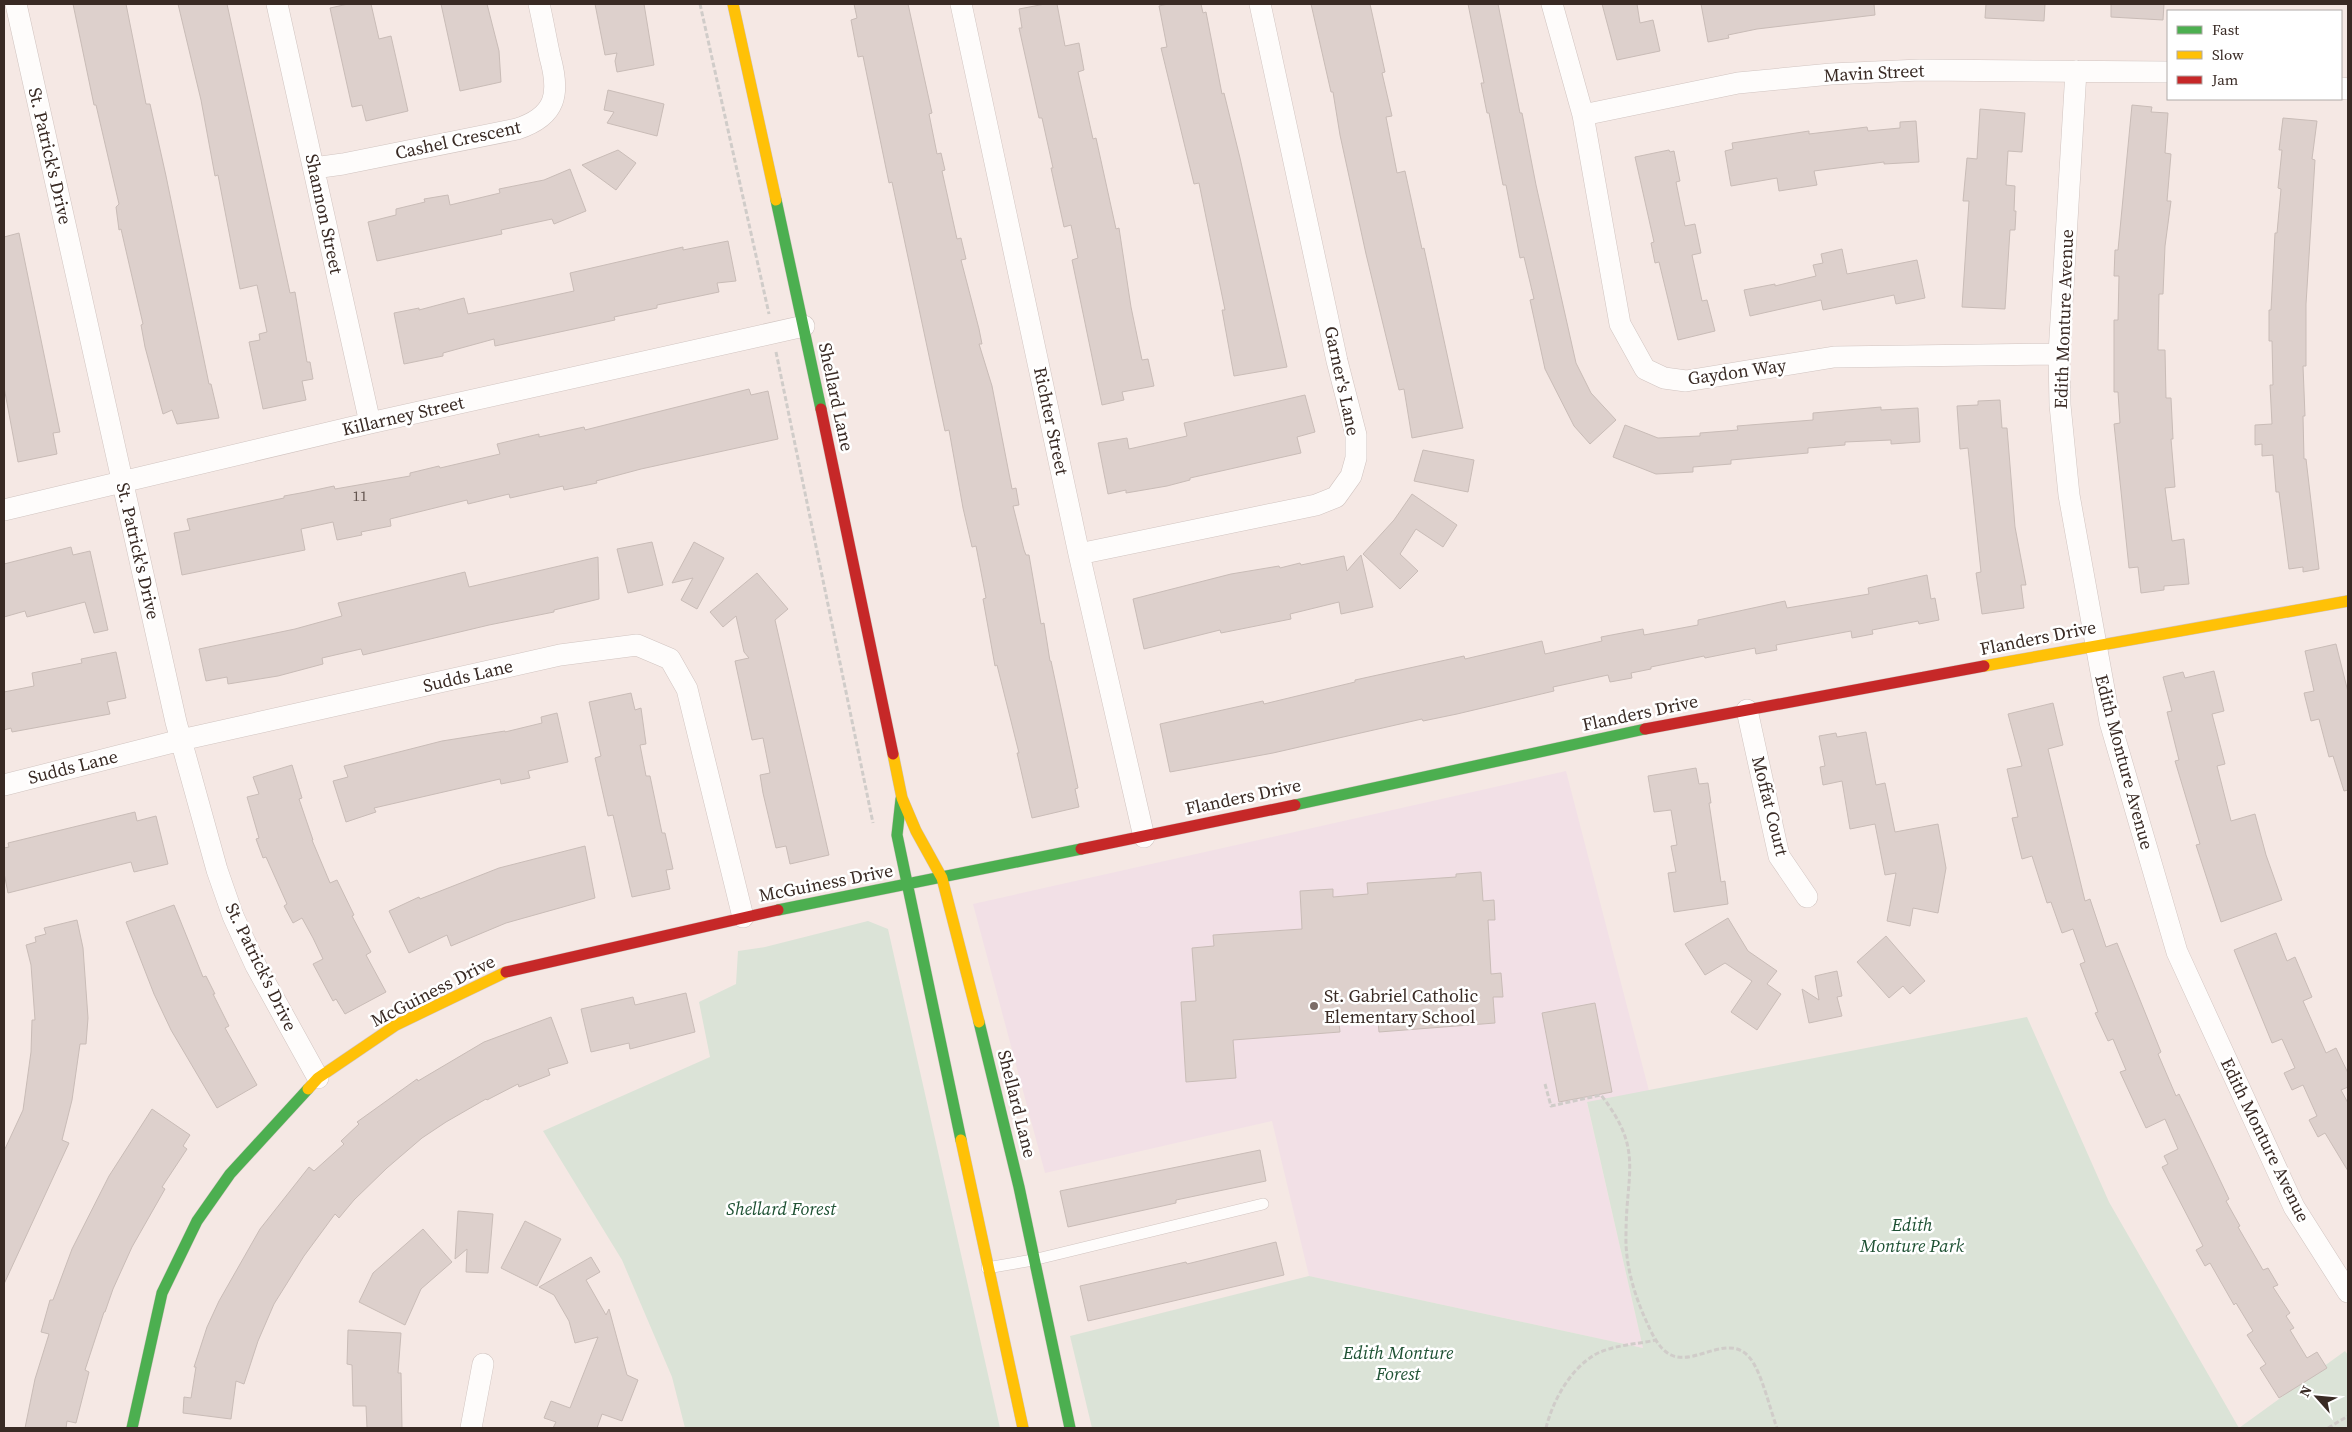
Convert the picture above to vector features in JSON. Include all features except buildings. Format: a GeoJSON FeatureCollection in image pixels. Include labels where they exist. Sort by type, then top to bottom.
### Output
{"type":"FeatureCollection","features":[{"type":"Feature","properties":{"kind":"street","name":"St. Patrick's Drive"},"geometry":{"type":"LineString","coordinates":[[16,4],[180,740],[217,870],[233,916],[256,966],[318,1078]]}},
{"type":"Feature","properties":{"kind":"street","name":"Shannon Street"},"geometry":{"type":"LineString","coordinates":[[278,4],[370,423]]}},
{"type":"Feature","properties":{"kind":"street","name":"Cashel Crescent"},"geometry":{"type":"LineString","coordinates":[[314,168],[343,164],[518,129],[540,118],[549,110],[555,97],[556,83],[539,4]]}},
{"type":"Feature","properties":{"kind":"street","name":"Shellard Lane"},"geometry":{"type":"LineString","coordinates":[[733,4],[804,326],[902,798],[916,831],[942,878],[955,924],[1019,1187],[1070,1428]]}},
{"type":"Feature","properties":{"kind":"street","name":"Richter Street"},"geometry":{"type":"LineString","coordinates":[[961,4],[1080,554],[1144,836]]}},
{"type":"Feature","properties":{"kind":"street","name":"Garner's Lane"},"geometry":{"type":"LineString","coordinates":[[1080,554],[1316,505],[1336,498],[1351,476],[1356,458],[1356,435],[1337,361],[1260,4]]}},
{"type":"Feature","properties":{"kind":"street","name":"Gaydon Way"},"geometry":{"type":"LineString","coordinates":[[1552,4],[1583,115],[1620,324],[1645,368],[1664,378],[1686,381],[1834,357],[2059,354]]}},
{"type":"Feature","properties":{"kind":"street","name":"Mavin Street"},"geometry":{"type":"LineString","coordinates":[[1583,115],[1738,83],[1830,74],[1920,70],[2167,72]]}},
{"type":"Feature","properties":{"kind":"street","name":"Edith Monture Avenue"},"geometry":{"type":"LineString","coordinates":[[2076,71],[2059,354],[2060,405],[2069,495],[2110,722],[2177,952],[2294,1207],[2348,1292]]}},
{"type":"Feature","properties":{"kind":"street","name":"Killarney Street"},"geometry":{"type":"LineString","coordinates":[[4,510],[370,423],[804,326]]}},
{"type":"Feature","properties":{"kind":"street","name":"Flanders Drive"},"geometry":{"type":"LineString","coordinates":[[942,878],[1660,726],[2095,644],[2348,601]]}},
{"type":"Feature","properties":{"kind":"street","name":"Sudds Lane"},"geometry":{"type":"LineString","coordinates":[[4,785],[180,740],[560,655],[637,645],[670,659],[687,689],[743,917]]}},
{"type":"Feature","properties":{"kind":"street","name":"Moffat Court"},"geometry":{"type":"LineString","coordinates":[[1747,710],[1779,856],[1806,897]]}},
{"type":"Feature","properties":{"kind":"street","name":"Shellard Lane"},"geometry":{"type":"LineString","coordinates":[[902,798],[897,835],[906,886],[1023,1428]]}},
{"type":"Feature","properties":{"kind":"street","name":"McGuiness Drive"},"geometry":{"type":"LineString","coordinates":[[132,1428],[162,1293],[197,1221],[230,1174],[318,1078],[396,1025],[499,974],[743,917],[942,878]]}},
{"type":"Feature","properties":{"kind":"street"},"geometry":{"type":"LineString","coordinates":[[470,1428],[483,1364]]}},
{"type":"Feature","properties":{"kind":"lane"},"geometry":{"type":"LineString","coordinates":[[988,1268],[1033,1260],[1264,1204]]}},
{"type":"Feature","properties":{"kind":"path"},"geometry":{"type":"LineString","coordinates":[[700,4],[773,333],[874,830]]}},
{"type":"Feature","properties":{"kind":"path"},"geometry":{"type":"LineString","coordinates":[[1545,1084],[1551,1106],[1601,1094],[1616,1113],[1626,1134],[1631,1173],[1626,1235],[1627,1260],[1638,1300],[1656,1340],[1671,1355],[1681,1357],[1723,1348],[1736,1348],[1745,1354],[1754,1363],[1777,1428]]}},
{"type":"Feature","properties":{"kind":"path"},"geometry":{"type":"LineString","coordinates":[[1546,1428],[1551,1409],[1561,1389],[1587,1360],[1600,1352],[1656,1340]]}},
{"type":"Feature","properties":{"kind":"path"},"geometry":{"type":"LineString","coordinates":[[2328,1428],[2348,1416]]}},
{"type":"Feature","properties":{"kind":"shaded area","name":"St. Gabriel Catholic Elementary School"},"geometry":{"type":"Polygon","coordinates":[[[1566,771],[1649,1091],[1587,1103],[1643,1348],[1309,1276],[1272,1121],[1045,1173],[973,904],[1566,771]]]}},
{"type":"Feature","properties":{"kind":"green space","name":"Shellard Forest"},"geometry":{"type":"Polygon","coordinates":[[[868,921],[888,929],[1000,1428],[685,1428],[672,1377],[622,1260],[543,1131],[710,1057],[699,1002],[736,984],[738,951],[765,947],[868,921]]]}},
{"type":"Feature","properties":{"kind":"green space","name":"Edith Monture Park"},"geometry":{"type":"Polygon","coordinates":[[[2027,1017],[2109,1202],[2239,1428],[1092,1428],[1070,1336],[1309,1276],[1643,1348],[1587,1102],[2027,1017]]]}},
{"type":"Feature","properties":{"kind":"green space"},"geometry":{"type":"Polygon","coordinates":[[[2345,1351],[2348,1355],[2348,1428],[2239,1428],[2345,1351]]]}},
{"type":"Feature","properties":{"kind":"traffic: fast"},"geometry":{"type":"LineString","coordinates":[[776,200],[821,409]]}},
{"type":"Feature","properties":{"kind":"traffic: fast"},"geometry":{"type":"LineString","coordinates":[[1295,805],[1645,729]]}},
{"type":"Feature","properties":{"kind":"traffic: fast"},"geometry":{"type":"LineString","coordinates":[[901,799],[897,835],[961,1140]]}},
{"type":"Feature","properties":{"kind":"traffic: fast"},"geometry":{"type":"LineString","coordinates":[[778,910],[1081,849]]}},
{"type":"Feature","properties":{"kind":"traffic: fast"},"geometry":{"type":"LineString","coordinates":[[979,1022],[1019,1187],[1070,1428]]}},
{"type":"Feature","properties":{"kind":"traffic: fast"},"geometry":{"type":"LineString","coordinates":[[132,1428],[162,1293],[197,1221],[230,1174],[308,1089]]}},
{"type":"Feature","properties":{"kind":"traffic: slow"},"geometry":{"type":"LineString","coordinates":[[733,4],[776,200]]}},
{"type":"Feature","properties":{"kind":"traffic: slow"},"geometry":{"type":"LineString","coordinates":[[1984,666],[2348,601]]}},
{"type":"Feature","properties":{"kind":"traffic: slow"},"geometry":{"type":"LineString","coordinates":[[893,754],[902,798],[916,831],[942,878],[979,1022]]}},
{"type":"Feature","properties":{"kind":"traffic: slow"},"geometry":{"type":"LineString","coordinates":[[308,1089],[318,1078],[396,1025],[506,972]]}},
{"type":"Feature","properties":{"kind":"traffic: slow"},"geometry":{"type":"LineString","coordinates":[[961,1140],[1023,1428]]}},
{"type":"Feature","properties":{"kind":"traffic: jam"},"geometry":{"type":"LineString","coordinates":[[821,409],[893,754]]}},
{"type":"Feature","properties":{"kind":"traffic: jam"},"geometry":{"type":"LineString","coordinates":[[1645,729],[1984,666]]}},
{"type":"Feature","properties":{"kind":"traffic: jam"},"geometry":{"type":"LineString","coordinates":[[1081,849],[1295,805]]}},
{"type":"Feature","properties":{"kind":"traffic: jam"},"geometry":{"type":"LineString","coordinates":[[506,972],[778,910]]}},
{"type":"Feature","properties":{"kind":"place","name":"St. Gabriel Catholic Elementary School"},"geometry":{"type":"Point","coordinates":[1314,1006]}},
{"type":"Feature","properties":{"kind":"park label","name":"Edith Monture Forest"},"geometry":{"type":"Point","coordinates":[1398,1364]}}]}
